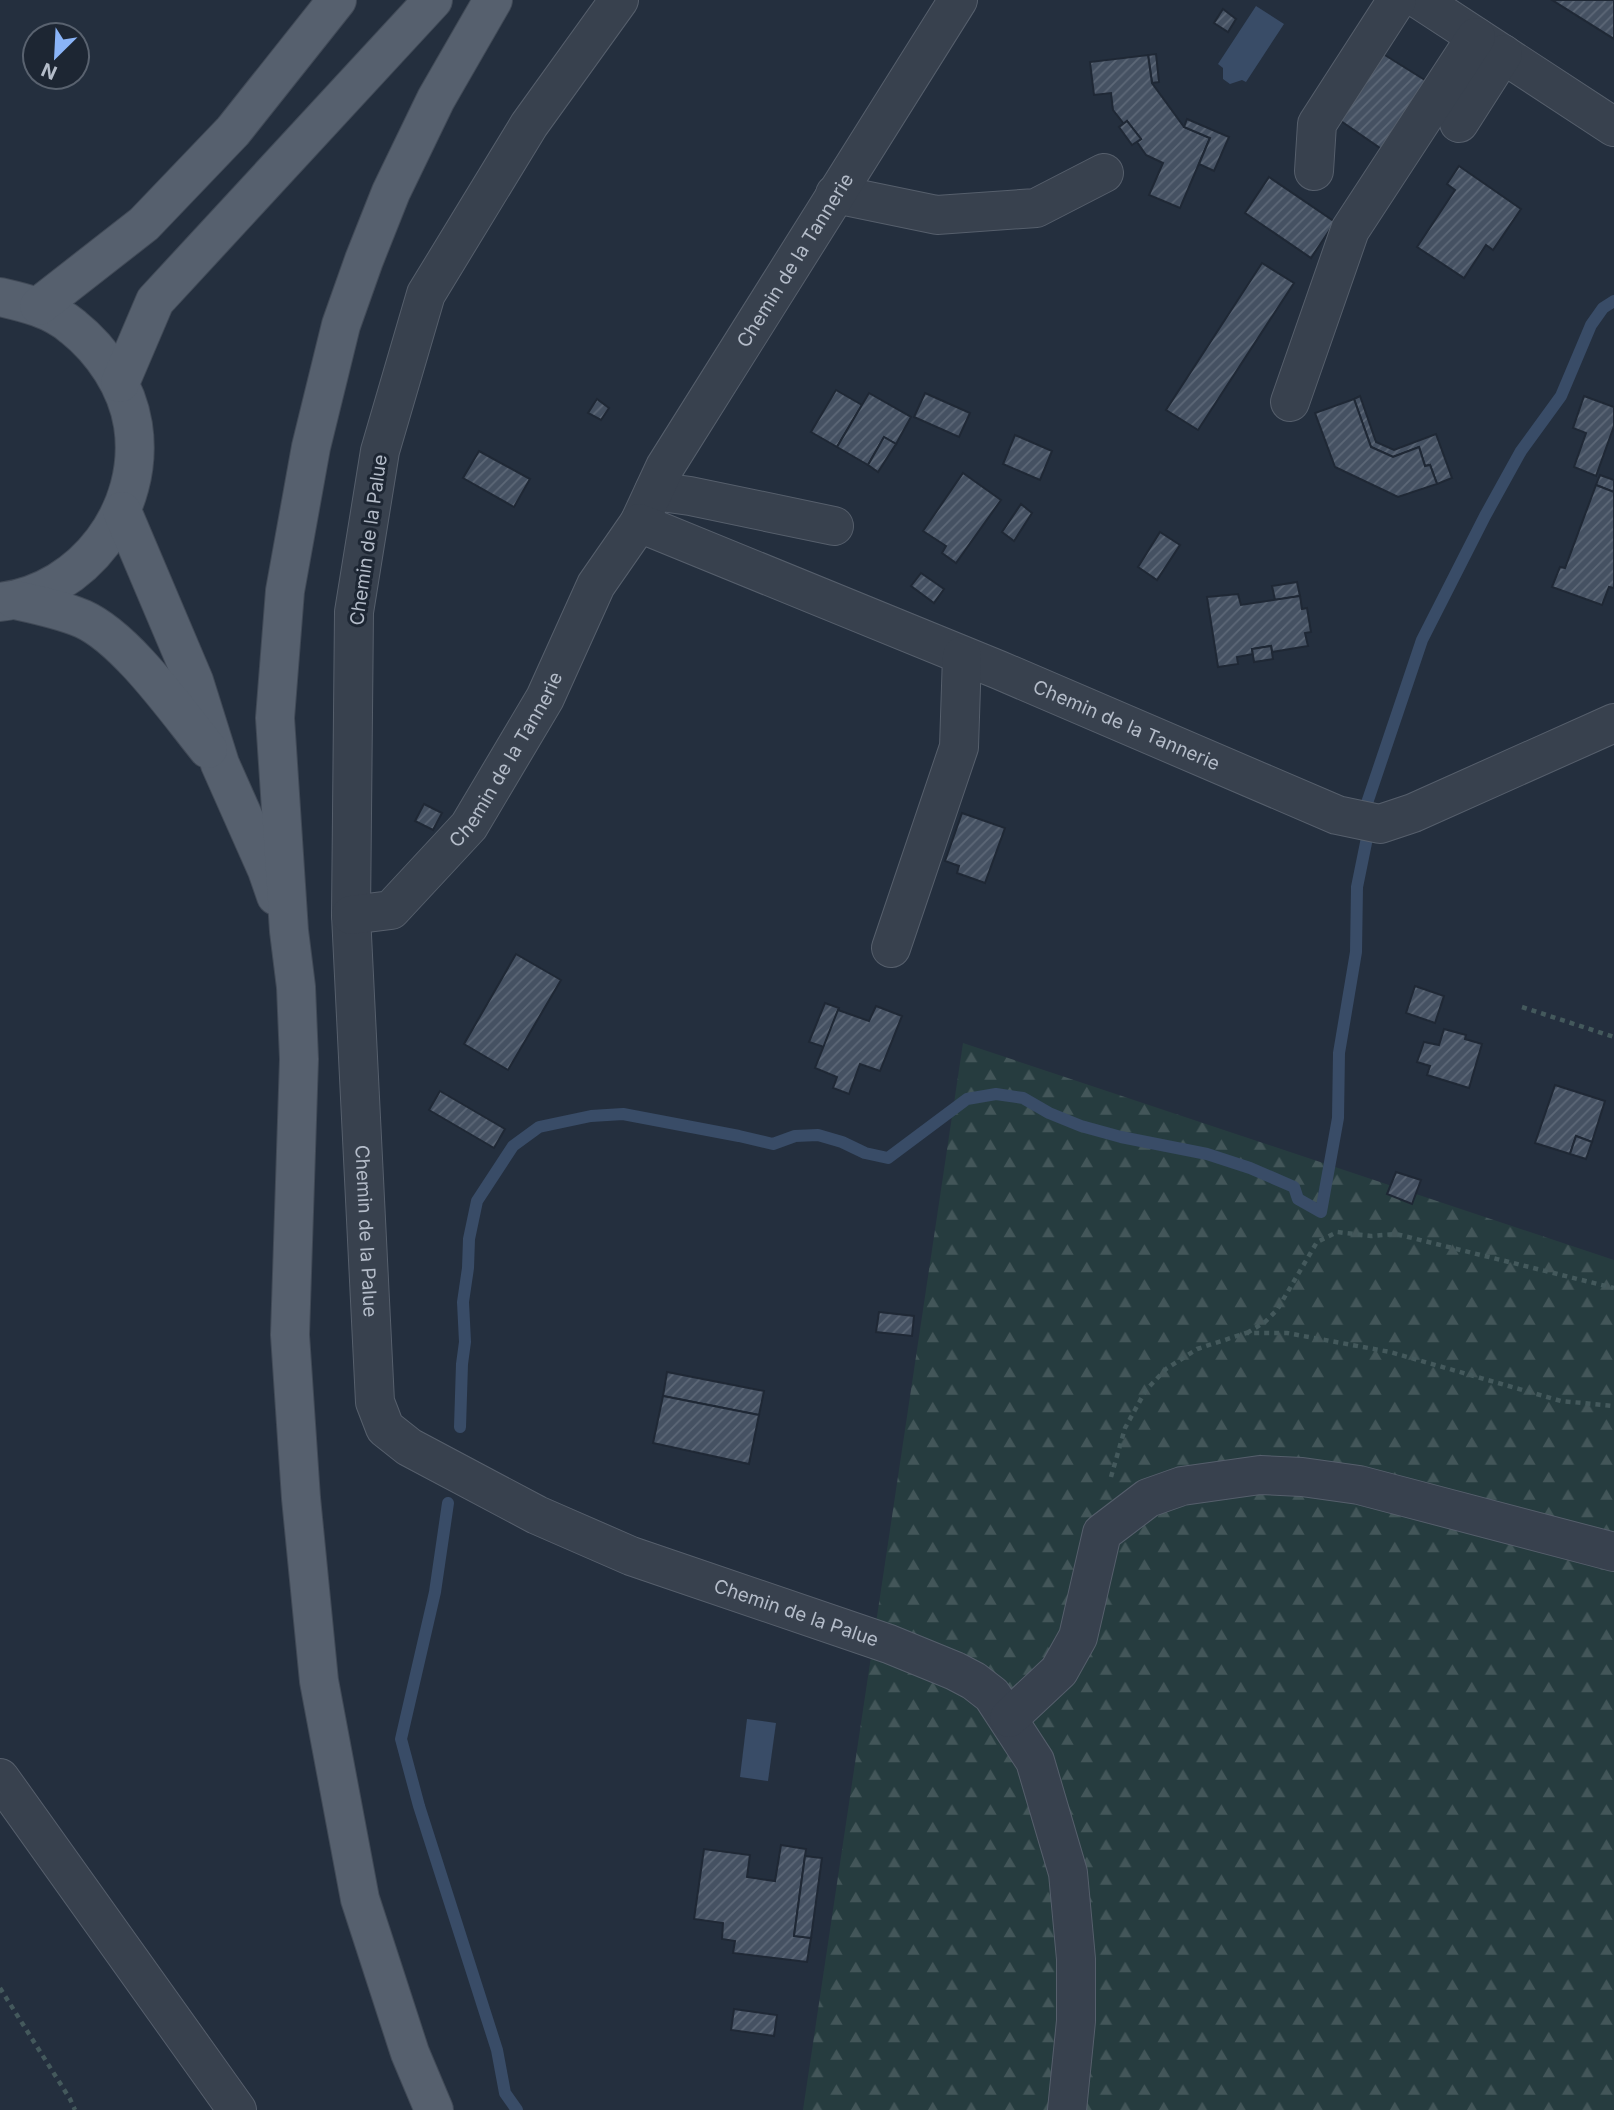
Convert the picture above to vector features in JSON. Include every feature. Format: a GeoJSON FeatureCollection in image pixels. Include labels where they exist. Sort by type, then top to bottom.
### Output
{"type":"FeatureCollection","features":[{"type":"Feature","properties":{"kind":"main road"},"geometry":{"type":"LineString","coordinates":[[39,306],[144,224],[233,131],[338,0]]}},
{"type":"Feature","properties":{"kind":"main road"},"geometry":{"type":"LineString","coordinates":[[120,383],[155,301],[433,0]]}},
{"type":"Feature","properties":{"kind":"main road"},"geometry":{"type":"LineString","coordinates":[[434,2110],[410,2053],[360,1899],[319,1681],[301,1498],[290,1335],[299,1059],[275,718],[285,592],[311,447],[341,325],[391,192],[436,99],[493,0]]}},
{"type":"Feature","properties":{"kind":"main road"},"geometry":{"type":"LineString","coordinates":[[0,297],[39,306],[72,325],[99,351],[120,383],[133,425],[134,469],[122,511],[96,551],[60,582],[8,601]]}},
{"type":"Feature","properties":{"kind":"main road"},"geometry":{"type":"LineString","coordinates":[[122,511],[194,681],[220,764],[267,870],[289,931]]}},
{"type":"Feature","properties":{"kind":"main road"},"geometry":{"type":"LineString","coordinates":[[8,601],[54,609],[85,620],[114,640],[220,764]]}},
{"type":"Feature","properties":{"kind":"street","name":"Chemin de la Palue"},"geometry":{"type":"LineString","coordinates":[[619,0],[529,125],[426,294],[380,451],[354,612],[351,915],[375,1402],[385,1428],[409,1447],[537,1515],[631,1556],[889,1644],[955,1671],[975,1681],[992,1695],[1035,1761],[1068,1873],[1076,1959],[1076,2021],[1067,2110]]}},
{"type":"Feature","properties":{"kind":"street","name":"Chemin de la Tannerie"},"geometry":{"type":"LineString","coordinates":[[351,915],[391,910],[469,826],[545,698],[596,585],[647,507],[665,467],[958,0]]}},
{"type":"Feature","properties":{"kind":"street"},"geometry":{"type":"LineString","coordinates":[[1314,171],[1317,124],[1397,0]]}},
{"type":"Feature","properties":{"kind":"street"},"geometry":{"type":"LineString","coordinates":[[1420,0],[1614,127]]}},
{"type":"Feature","properties":{"kind":"street"},"geometry":{"type":"LineString","coordinates":[[1459,123],[1490,46]]}},
{"type":"Feature","properties":{"kind":"street"},"geometry":{"type":"LineString","coordinates":[[1290,402],[1350,230],[1490,46]]}},
{"type":"Feature","properties":{"kind":"street"},"geometry":{"type":"LineString","coordinates":[[835,194],[937,215],[1035,208],[1104,173]]}},
{"type":"Feature","properties":{"kind":"street"},"geometry":{"type":"LineString","coordinates":[[647,507],[690,496],[834,526]]}},
{"type":"Feature","properties":{"kind":"street","name":"Chemin de la Tannerie"},"geometry":{"type":"LineString","coordinates":[[647,507],[962,656],[1337,816],[1380,824],[1413,813],[1614,723]]}},
{"type":"Feature","properties":{"kind":"street"},"geometry":{"type":"LineString","coordinates":[[891,948],[959,747],[962,656]]}},
{"type":"Feature","properties":{"kind":"street"},"geometry":{"type":"LineString","coordinates":[[1009,1718],[1059,1671],[1078,1637],[1102,1533],[1148,1498],[1182,1486],[1260,1475],[1302,1477],[1359,1485],[1614,1552]]}},
{"type":"Feature","properties":{"kind":"street"},"geometry":{"type":"LineString","coordinates":[[0,1778],[237,2110]]}},
{"type":"Feature","properties":{"kind":"path"},"geometry":{"type":"LineString","coordinates":[[1522,1007],[1614,1037]]}},
{"type":"Feature","properties":{"kind":"path"},"geometry":{"type":"LineString","coordinates":[[1102,1533],[1110,1479],[1125,1428],[1146,1390],[1166,1369],[1197,1349],[1246,1333],[1265,1322],[1277,1310],[1317,1242],[1337,1233],[1371,1236],[1396,1234],[1614,1288]]}},
{"type":"Feature","properties":{"kind":"path"},"geometry":{"type":"LineString","coordinates":[[1246,1333],[1287,1333],[1390,1352],[1561,1401],[1614,1405]]}},
{"type":"Feature","properties":{"kind":"path"},"geometry":{"type":"LineString","coordinates":[[0,1988],[75,2110]]}},
{"type":"Feature","properties":{"kind":"green space"},"geometry":{"type":"Polygon","coordinates":[[[963,1043],[1614,1260],[1614,2110],[803,2110],[963,1043]]]}},
{"type":"Feature","properties":{"kind":"water"},"geometry":{"type":"Polygon","coordinates":[[[1256,6],[1284,24],[1246,82],[1242,80],[1230,84],[1223,79],[1223,68],[1218,64],[1256,6]]]}},
{"type":"Feature","properties":{"kind":"water"},"geometry":{"type":"Polygon","coordinates":[[[747,1719],[776,1723],[768,1781],[740,1777],[747,1719]]]}},
{"type":"Feature","properties":{"kind":"building"},"geometry":{"type":"Polygon","coordinates":[[[1552,0],[1614,0],[1614,39],[1552,0]]]}},
{"type":"Feature","properties":{"kind":"building"},"geometry":{"type":"Polygon","coordinates":[[[1223,9],[1236,19],[1228,32],[1214,23],[1223,9]]]}},
{"type":"Feature","properties":{"kind":"building"},"geometry":{"type":"Polygon","coordinates":[[[1380,52],[1428,82],[1383,150],[1338,119],[1380,52]]]}},
{"type":"Feature","properties":{"kind":"building"},"geometry":{"type":"Polygon","coordinates":[[[1156,54],[1159,82],[1152,83],[1148,55],[1156,54]]]}},
{"type":"Feature","properties":{"kind":"building"},"geometry":{"type":"Polygon","coordinates":[[[1148,55],[1152,83],[1184,127],[1210,138],[1180,208],[1149,195],[1163,163],[1146,155],[1137,142],[1141,139],[1127,121],[1124,124],[1113,110],[1111,93],[1094,95],[1090,62],[1148,55]]]}},
{"type":"Feature","properties":{"kind":"building"},"geometry":{"type":"Polygon","coordinates":[[[1187,119],[1229,137],[1214,171],[1199,164],[1210,138],[1184,127],[1187,119]]]}},
{"type":"Feature","properties":{"kind":"building"},"geometry":{"type":"Polygon","coordinates":[[[1127,121],[1141,139],[1132,145],[1119,127],[1127,121]]]}},
{"type":"Feature","properties":{"kind":"building"},"geometry":{"type":"Polygon","coordinates":[[[1459,166],[1521,209],[1493,250],[1486,245],[1464,278],[1417,247],[1455,190],[1447,184],[1459,166]]]}},
{"type":"Feature","properties":{"kind":"building"},"geometry":{"type":"Polygon","coordinates":[[[1269,177],[1335,222],[1311,258],[1245,213],[1269,177]]]}},
{"type":"Feature","properties":{"kind":"building"},"geometry":{"type":"Polygon","coordinates":[[[1262,263],[1294,283],[1198,430],[1166,410],[1262,263]]]}},
{"type":"Feature","properties":{"kind":"building"},"geometry":{"type":"Polygon","coordinates":[[[836,390],[862,405],[837,447],[811,432],[836,390]]]}},
{"type":"Feature","properties":{"kind":"building"},"geometry":{"type":"Polygon","coordinates":[[[869,393],[911,417],[896,444],[884,437],[868,465],[837,447],[869,393]]]}},
{"type":"Feature","properties":{"kind":"building"},"geometry":{"type":"Polygon","coordinates":[[[925,393],[970,413],[959,437],[914,417],[925,393]]]}},
{"type":"Feature","properties":{"kind":"building"},"geometry":{"type":"Polygon","coordinates":[[[1360,396],[1376,442],[1394,450],[1436,434],[1452,478],[1437,484],[1430,465],[1425,466],[1419,447],[1393,457],[1371,447],[1354,399],[1360,396]]]}},
{"type":"Feature","properties":{"kind":"building"},"geometry":{"type":"Polygon","coordinates":[[[1584,396],[1614,407],[1614,426],[1596,476],[1574,467],[1586,433],[1573,428],[1584,396]]]}},
{"type":"Feature","properties":{"kind":"building"},"geometry":{"type":"Polygon","coordinates":[[[597,399],[609,408],[601,420],[588,413],[597,399]]]}},
{"type":"Feature","properties":{"kind":"building"},"geometry":{"type":"Polygon","coordinates":[[[1354,399],[1371,447],[1393,457],[1419,447],[1425,466],[1430,465],[1437,484],[1398,497],[1335,467],[1315,413],[1354,399]]]}},
{"type":"Feature","properties":{"kind":"building"},"geometry":{"type":"Polygon","coordinates":[[[1015,435],[1052,451],[1040,480],[1003,464],[1015,435]]]}},
{"type":"Feature","properties":{"kind":"building"},"geometry":{"type":"Polygon","coordinates":[[[884,437],[896,444],[878,472],[868,465],[884,437]]]}},
{"type":"Feature","properties":{"kind":"building"},"geometry":{"type":"Polygon","coordinates":[[[479,451],[530,479],[514,507],[463,478],[479,451]]]}},
{"type":"Feature","properties":{"kind":"building"},"geometry":{"type":"Polygon","coordinates":[[[963,473],[1001,500],[956,563],[942,553],[946,546],[923,531],[963,473]]]}},
{"type":"Feature","properties":{"kind":"building"},"geometry":{"type":"Polygon","coordinates":[[[1600,475],[1614,480],[1614,492],[1596,485],[1600,475]]]}},
{"type":"Feature","properties":{"kind":"building"},"geometry":{"type":"Polygon","coordinates":[[[1596,485],[1614,492],[1614,588],[1609,587],[1602,605],[1552,587],[1560,567],[1565,568],[1596,485]]]}},
{"type":"Feature","properties":{"kind":"building"},"geometry":{"type":"Polygon","coordinates":[[[1021,504],[1032,513],[1014,541],[1002,532],[1021,504]]]}},
{"type":"Feature","properties":{"kind":"building"},"geometry":{"type":"Polygon","coordinates":[[[1160,532],[1180,545],[1157,580],[1138,567],[1160,532]]]}},
{"type":"Feature","properties":{"kind":"building"},"geometry":{"type":"Polygon","coordinates":[[[921,573],[944,589],[934,603],[911,586],[921,573]]]}},
{"type":"Feature","properties":{"kind":"building"},"geometry":{"type":"Polygon","coordinates":[[[1297,582],[1300,596],[1275,600],[1272,586],[1297,582]]]}},
{"type":"Feature","properties":{"kind":"building"},"geometry":{"type":"Polygon","coordinates":[[[1238,594],[1241,605],[1300,596],[1302,609],[1307,608],[1311,632],[1305,633],[1308,646],[1272,652],[1271,646],[1252,649],[1253,654],[1237,657],[1238,664],[1218,667],[1207,597],[1238,594]]]}},
{"type":"Feature","properties":{"kind":"building"},"geometry":{"type":"Polygon","coordinates":[[[1271,646],[1273,659],[1254,662],[1252,649],[1271,646]]]}},
{"type":"Feature","properties":{"kind":"building"},"geometry":{"type":"Polygon","coordinates":[[[424,804],[442,813],[433,830],[415,821],[424,804]]]}},
{"type":"Feature","properties":{"kind":"building"},"geometry":{"type":"Polygon","coordinates":[[[962,813],[1005,828],[985,883],[957,873],[959,866],[945,861],[962,813]]]}},
{"type":"Feature","properties":{"kind":"building"},"geometry":{"type":"Polygon","coordinates":[[[516,954],[561,980],[508,1070],[464,1044],[516,954]]]}},
{"type":"Feature","properties":{"kind":"building"},"geometry":{"type":"Polygon","coordinates":[[[1415,986],[1444,996],[1435,1023],[1406,1013],[1415,986]]]}},
{"type":"Feature","properties":{"kind":"building"},"geometry":{"type":"Polygon","coordinates":[[[825,1003],[839,1008],[824,1047],[809,1042],[825,1003]]]}},
{"type":"Feature","properties":{"kind":"building"},"geometry":{"type":"Polygon","coordinates":[[[876,1006],[902,1016],[880,1071],[860,1064],[849,1094],[833,1088],[837,1077],[815,1068],[838,1010],[869,1021],[876,1006]]]}},
{"type":"Feature","properties":{"kind":"building"},"geometry":{"type":"Polygon","coordinates":[[[1444,1029],[1466,1035],[1465,1039],[1482,1044],[1469,1088],[1427,1075],[1430,1066],[1417,1062],[1424,1042],[1439,1045],[1444,1029]]]}},
{"type":"Feature","properties":{"kind":"building"},"geometry":{"type":"Polygon","coordinates":[[[1555,1085],[1605,1101],[1592,1142],[1576,1136],[1570,1154],[1535,1143],[1555,1085]]]}},
{"type":"Feature","properties":{"kind":"building"},"geometry":{"type":"Polygon","coordinates":[[[440,1091],[505,1129],[494,1148],[429,1110],[440,1091]]]}},
{"type":"Feature","properties":{"kind":"building"},"geometry":{"type":"Polygon","coordinates":[[[1576,1136],[1592,1142],[1586,1159],[1570,1154],[1576,1136]]]}},
{"type":"Feature","properties":{"kind":"building"},"geometry":{"type":"Polygon","coordinates":[[[1396,1172],[1421,1180],[1412,1204],[1387,1194],[1396,1172]]]}},
{"type":"Feature","properties":{"kind":"building"},"geometry":{"type":"Polygon","coordinates":[[[879,1312],[914,1316],[912,1336],[876,1332],[879,1312]]]}},
{"type":"Feature","properties":{"kind":"building"},"geometry":{"type":"Polygon","coordinates":[[[667,1372],[764,1391],[759,1415],[663,1396],[667,1372]]]}},
{"type":"Feature","properties":{"kind":"building"},"geometry":{"type":"Polygon","coordinates":[[[663,1396],[759,1415],[749,1464],[653,1443],[663,1396]]]}},
{"type":"Feature","properties":{"kind":"building"},"geometry":{"type":"Polygon","coordinates":[[[781,1845],[806,1849],[794,1936],[811,1938],[807,1962],[733,1953],[735,1941],[722,1939],[723,1923],[694,1919],[704,1849],[750,1855],[747,1877],[775,1881],[781,1845]]]}},
{"type":"Feature","properties":{"kind":"building"},"geometry":{"type":"Polygon","coordinates":[[[805,1856],[822,1858],[811,1938],[794,1936],[805,1856]]]}},
{"type":"Feature","properties":{"kind":"building"},"geometry":{"type":"Polygon","coordinates":[[[734,2009],[777,2015],[774,2036],[731,2030],[734,2009]]]}},
{"type":"Feature","properties":{"kind":"waterway"},"geometry":{"type":"LineString","coordinates":[[1366,806],[1422,640],[1521,451],[1561,396],[1591,325],[1603,308],[1614,301]]}},
{"type":"Feature","properties":{"kind":"waterway"},"geometry":{"type":"LineString","coordinates":[[460,1427],[465,1342],[463,1302],[469,1239],[477,1201],[513,1146],[539,1127],[591,1116],[623,1114],[773,1144],[795,1136],[818,1135],[865,1153],[888,1158],[967,1099],[996,1094],[1023,1098],[1049,1113],[1081,1126],[1207,1154],[1250,1168],[1294,1187],[1298,1199],[1321,1212],[1338,1118],[1339,1053],[1356,952],[1357,887],[1368,833]]}},
{"type":"Feature","properties":{"kind":"waterway"},"geometry":{"type":"LineString","coordinates":[[448,1503],[435,1592],[401,1739],[419,1806],[497,2050],[505,2093],[517,2110]]}}]}
